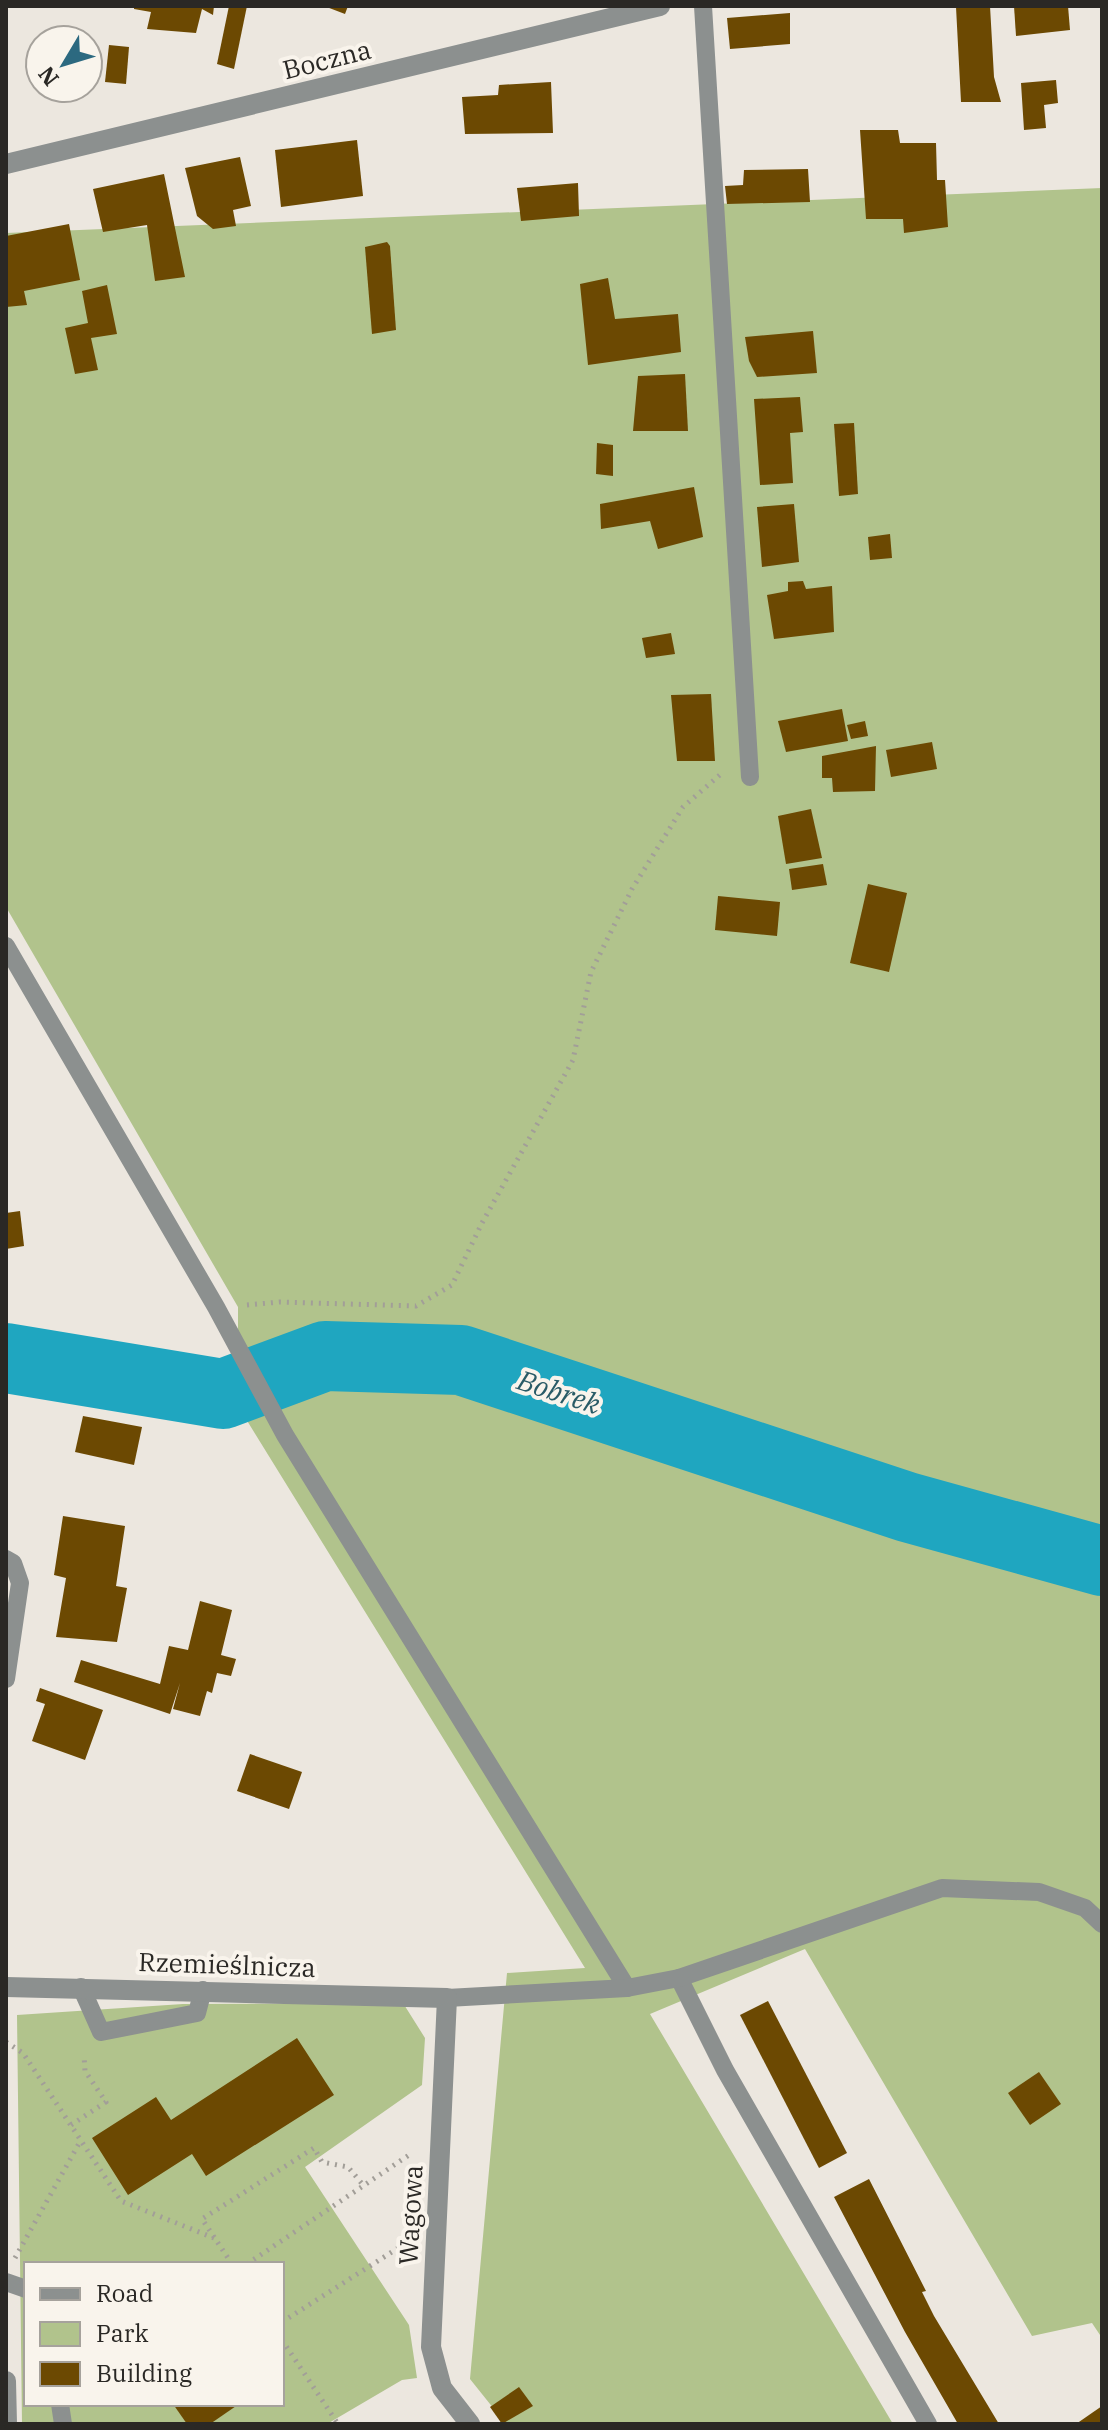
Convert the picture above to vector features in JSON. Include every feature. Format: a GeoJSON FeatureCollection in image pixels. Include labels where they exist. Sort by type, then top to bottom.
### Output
{"type":"FeatureCollection","features":[{"type":"Feature","properties":{"kind":"street","name":"Boczna"},"geometry":{"type":"LineString","coordinates":[[6,164],[660,6]]}},
{"type":"Feature","properties":{"kind":"street","name":"Rzemieślnicza"},"geometry":{"type":"LineString","coordinates":[[6,1987],[447,1998]]}},
{"type":"Feature","properties":{"kind":"street","name":"Wagowa"},"geometry":{"type":"LineString","coordinates":[[447,1998],[431,2347],[442,2388],[470,2424]]}},
{"type":"Feature","properties":{"kind":"street"},"geometry":{"type":"LineString","coordinates":[[6,2381],[7,2424]]}},
{"type":"Feature","properties":{"kind":"lane"},"geometry":{"type":"LineString","coordinates":[[703,6],[750,777]]}},
{"type":"Feature","properties":{"kind":"lane"},"geometry":{"type":"LineString","coordinates":[[6,946],[216,1307],[285,1435],[627,1988]]}},
{"type":"Feature","properties":{"kind":"lane"},"geometry":{"type":"LineString","coordinates":[[6,1559],[13,1563],[20,1583],[6,1679]]}},
{"type":"Feature","properties":{"kind":"lane"},"geometry":{"type":"LineString","coordinates":[[447,1998],[627,1988],[679,1978],[942,1888],[1039,1892],[1085,1908],[1102,1924]]}},
{"type":"Feature","properties":{"kind":"lane"},"geometry":{"type":"LineString","coordinates":[[679,1978],[725,2070],[928,2424]]}},
{"type":"Feature","properties":{"kind":"lane"},"geometry":{"type":"LineString","coordinates":[[81,1987],[101,2032],[197,2013],[203,1990]]}},
{"type":"Feature","properties":{"kind":"path"},"geometry":{"type":"LineString","coordinates":[[216,1307],[280,1302],[416,1306],[452,1285],[482,1223],[573,1060],[591,972],[632,889],[683,807],[747,751]]}},
{"type":"Feature","properties":{"kind":"path"},"geometry":{"type":"LineString","coordinates":[[71,2125],[106,2102],[85,2071],[84,2054],[101,2032]]}},
{"type":"Feature","properties":{"kind":"path"},"geometry":{"type":"LineString","coordinates":[[6,2042],[23,2053],[121,2201],[214,2238]]}},
{"type":"Feature","properties":{"kind":"path"},"geometry":{"type":"LineString","coordinates":[[250,2262],[441,2133]]}},
{"type":"Feature","properties":{"kind":"path"},"geometry":{"type":"LineString","coordinates":[[13,2261],[81,2140]]}},
{"type":"Feature","properties":{"kind":"path"},"geometry":{"type":"LineString","coordinates":[[231,2262],[202,2219],[314,2148],[322,2162],[348,2167],[364,2186]]}},
{"type":"Feature","properties":{"kind":"path"},"geometry":{"type":"LineString","coordinates":[[284,2321],[437,2223]]}},
{"type":"Feature","properties":{"kind":"path"},"geometry":{"type":"LineString","coordinates":[[284,2343],[336,2422],[329,2424]]}},
{"type":"Feature","properties":{"kind":"green space"},"geometry":{"type":"Polygon","coordinates":[[[1102,188],[1102,2338],[1092,2323],[1032,2336],[805,1949],[650,2014],[893,2424],[506,2424],[470,2379],[507,1973],[585,1968],[238,1406],[238,1307],[6,907],[6,233],[1102,188]]]}},
{"type":"Feature","properties":{"kind":"green space"},"geometry":{"type":"Polygon","coordinates":[[[403,2003],[425,2038],[422,2085],[305,2167],[409,2325],[417,2378],[402,2380],[327,2424],[22,2424],[17,2015],[183,2004],[403,2003]]]}},
{"type":"Feature","properties":{"kind":"building"},"geometry":{"type":"Polygon","coordinates":[[[134,6],[214,6],[213,15],[202,9],[196,33],[147,29],[151,12],[134,9],[134,6]]]}},
{"type":"Feature","properties":{"kind":"building"},"geometry":{"type":"Polygon","coordinates":[[[229,6],[247,6],[234,69],[217,64],[229,6]]]}},
{"type":"Feature","properties":{"kind":"building"},"geometry":{"type":"Polygon","coordinates":[[[324,6],[348,6],[345,14],[324,6]]]}},
{"type":"Feature","properties":{"kind":"building"},"geometry":{"type":"Polygon","coordinates":[[[990,6],[994,77],[1001,102],[961,102],[956,7],[990,6]]]}},
{"type":"Feature","properties":{"kind":"building"},"geometry":{"type":"Polygon","coordinates":[[[1014,6],[1068,6],[1070,30],[1016,36],[1014,6]]]}},
{"type":"Feature","properties":{"kind":"building"},"geometry":{"type":"Polygon","coordinates":[[[790,13],[790,44],[730,49],[727,18],[790,13]]]}},
{"type":"Feature","properties":{"kind":"building"},"geometry":{"type":"Polygon","coordinates":[[[109,45],[129,47],[126,84],[105,82],[109,45]]]}},
{"type":"Feature","properties":{"kind":"building"},"geometry":{"type":"Polygon","coordinates":[[[1056,80],[1058,103],[1044,105],[1046,128],[1024,130],[1021,83],[1056,80]]]}},
{"type":"Feature","properties":{"kind":"building"},"geometry":{"type":"Polygon","coordinates":[[[551,82],[553,133],[465,134],[462,97],[498,95],[499,85],[551,82]]]}},
{"type":"Feature","properties":{"kind":"building"},"geometry":{"type":"Polygon","coordinates":[[[860,130],[898,130],[900,143],[936,143],[937,180],[945,180],[948,227],[904,233],[903,219],[866,219],[860,130]]]}},
{"type":"Feature","properties":{"kind":"building"},"geometry":{"type":"Polygon","coordinates":[[[357,140],[363,196],[281,207],[275,150],[357,140]]]}},
{"type":"Feature","properties":{"kind":"building"},"geometry":{"type":"Polygon","coordinates":[[[240,157],[251,206],[233,210],[236,226],[213,229],[197,216],[185,168],[240,157]]]}},
{"type":"Feature","properties":{"kind":"building"},"geometry":{"type":"Polygon","coordinates":[[[808,169],[810,202],[727,204],[725,186],[743,185],[744,170],[808,169]]]}},
{"type":"Feature","properties":{"kind":"building"},"geometry":{"type":"Polygon","coordinates":[[[164,174],[185,277],[155,281],[147,225],[103,232],[93,189],[164,174]]]}},
{"type":"Feature","properties":{"kind":"building"},"geometry":{"type":"Polygon","coordinates":[[[578,183],[579,216],[521,221],[517,188],[578,183]]]}},
{"type":"Feature","properties":{"kind":"building"},"geometry":{"type":"Polygon","coordinates":[[[69,224],[80,280],[24,291],[27,305],[6,307],[6,236],[69,224]]]}},
{"type":"Feature","properties":{"kind":"building"},"geometry":{"type":"Polygon","coordinates":[[[387,242],[390,246],[396,330],[372,334],[365,247],[387,242]]]}},
{"type":"Feature","properties":{"kind":"building"},"geometry":{"type":"Polygon","coordinates":[[[608,278],[615,319],[678,314],[681,352],[588,365],[580,284],[608,278]]]}},
{"type":"Feature","properties":{"kind":"building"},"geometry":{"type":"Polygon","coordinates":[[[107,285],[117,334],[91,338],[98,370],[75,374],[65,328],[88,323],[82,291],[107,285]]]}},
{"type":"Feature","properties":{"kind":"building"},"geometry":{"type":"Polygon","coordinates":[[[813,331],[817,373],[757,377],[749,361],[745,337],[813,331]]]}},
{"type":"Feature","properties":{"kind":"building"},"geometry":{"type":"Polygon","coordinates":[[[685,374],[688,431],[633,431],[638,376],[685,374]]]}},
{"type":"Feature","properties":{"kind":"building"},"geometry":{"type":"Polygon","coordinates":[[[800,397],[803,432],[790,433],[793,483],[760,485],[754,399],[800,397]]]}},
{"type":"Feature","properties":{"kind":"building"},"geometry":{"type":"Polygon","coordinates":[[[854,423],[858,494],[839,496],[834,424],[854,423]]]}},
{"type":"Feature","properties":{"kind":"building"},"geometry":{"type":"Polygon","coordinates":[[[597,443],[613,445],[613,476],[596,474],[597,443]]]}},
{"type":"Feature","properties":{"kind":"building"},"geometry":{"type":"Polygon","coordinates":[[[694,487],[703,537],[658,549],[650,521],[601,529],[600,504],[694,487]]]}},
{"type":"Feature","properties":{"kind":"building"},"geometry":{"type":"Polygon","coordinates":[[[794,504],[799,562],[762,567],[757,507],[794,504]]]}},
{"type":"Feature","properties":{"kind":"building"},"geometry":{"type":"Polygon","coordinates":[[[890,534],[892,558],[870,560],[868,537],[890,534]]]}},
{"type":"Feature","properties":{"kind":"building"},"geometry":{"type":"Polygon","coordinates":[[[803,581],[806,589],[832,586],[834,632],[774,639],[767,595],[788,591],[788,582],[803,581]]]}},
{"type":"Feature","properties":{"kind":"building"},"geometry":{"type":"Polygon","coordinates":[[[671,633],[675,654],[646,658],[642,638],[671,633]]]}},
{"type":"Feature","properties":{"kind":"building"},"geometry":{"type":"Polygon","coordinates":[[[711,694],[715,761],[677,761],[671,695],[711,694]]]}},
{"type":"Feature","properties":{"kind":"building"},"geometry":{"type":"Polygon","coordinates":[[[842,709],[848,741],[786,752],[778,721],[842,709]]]}},
{"type":"Feature","properties":{"kind":"building"},"geometry":{"type":"Polygon","coordinates":[[[865,721],[868,736],[851,739],[847,725],[865,721]]]}},
{"type":"Feature","properties":{"kind":"building"},"geometry":{"type":"Polygon","coordinates":[[[932,742],[937,769],[891,777],[886,750],[932,742]]]}},
{"type":"Feature","properties":{"kind":"building"},"geometry":{"type":"Polygon","coordinates":[[[876,746],[875,791],[833,792],[832,778],[822,778],[822,756],[876,746]]]}},
{"type":"Feature","properties":{"kind":"building"},"geometry":{"type":"Polygon","coordinates":[[[811,809],[822,858],[786,864],[778,816],[811,809]]]}},
{"type":"Feature","properties":{"kind":"building"},"geometry":{"type":"Polygon","coordinates":[[[823,864],[827,885],[792,890],[789,869],[823,864]]]}},
{"type":"Feature","properties":{"kind":"building"},"geometry":{"type":"Polygon","coordinates":[[[868,884],[907,893],[889,972],[850,963],[868,884]]]}},
{"type":"Feature","properties":{"kind":"building"},"geometry":{"type":"Polygon","coordinates":[[[718,896],[780,902],[777,936],[715,930],[718,896]]]}},
{"type":"Feature","properties":{"kind":"building"},"geometry":{"type":"Polygon","coordinates":[[[20,1211],[24,1246],[6,1249],[6,1213],[20,1211]]]}},
{"type":"Feature","properties":{"kind":"building"},"geometry":{"type":"Polygon","coordinates":[[[83,1416],[142,1427],[134,1465],[75,1452],[83,1416]]]}},
{"type":"Feature","properties":{"kind":"building"},"geometry":{"type":"Polygon","coordinates":[[[63,1516],[125,1526],[116,1586],[127,1588],[117,1642],[56,1637],[66,1578],[54,1575],[63,1516]]]}},
{"type":"Feature","properties":{"kind":"building"},"geometry":{"type":"Polygon","coordinates":[[[200,1601],[232,1610],[221,1655],[236,1659],[231,1676],[217,1673],[212,1693],[207,1691],[200,1716],[173,1709],[180,1683],[170,1714],[74,1682],[81,1660],[160,1684],[169,1646],[188,1650],[200,1601]]]}},
{"type":"Feature","properties":{"kind":"building"},"geometry":{"type":"Polygon","coordinates":[[[40,1688],[103,1710],[85,1760],[32,1741],[45,1704],[36,1701],[40,1688]]]}},
{"type":"Feature","properties":{"kind":"building"},"geometry":{"type":"Polygon","coordinates":[[[250,1754],[302,1772],[289,1809],[237,1791],[250,1754]]]}},
{"type":"Feature","properties":{"kind":"building"},"geometry":{"type":"Polygon","coordinates":[[[768,2001],[847,2153],[819,2168],[740,2015],[768,2001]]]}},
{"type":"Feature","properties":{"kind":"building"},"geometry":{"type":"Polygon","coordinates":[[[297,2038],[334,2095],[206,2176],[192,2154],[128,2195],[92,2138],[156,2097],[171,2120],[297,2038]]]}},
{"type":"Feature","properties":{"kind":"building"},"geometry":{"type":"Polygon","coordinates":[[[1039,2072],[1061,2104],[1030,2125],[1008,2093],[1039,2072]]]}},
{"type":"Feature","properties":{"kind":"building"},"geometry":{"type":"Polygon","coordinates":[[[869,2179],[926,2291],[922,2292],[934,2316],[999,2424],[958,2424],[905,2332],[834,2197],[869,2179]]]}},
{"type":"Feature","properties":{"kind":"building"},"geometry":{"type":"Polygon","coordinates":[[[519,2387],[533,2406],[502,2424],[490,2407],[519,2387]]]}},
{"type":"Feature","properties":{"kind":"building"},"geometry":{"type":"Polygon","coordinates":[[[174,2406],[236,2406],[210,2424],[187,2424],[174,2406]]]}},
{"type":"Feature","properties":{"kind":"building"},"geometry":{"type":"Polygon","coordinates":[[[1102,2406],[1102,2424],[1076,2424],[1102,2406]]]}},
{"type":"Feature","properties":{"kind":"waterway","name":"Bobrek"},"geometry":{"type":"LineString","coordinates":[[6,1358],[223,1394],[325,1356],[461,1360],[907,1507],[1102,1561]]}}]}
